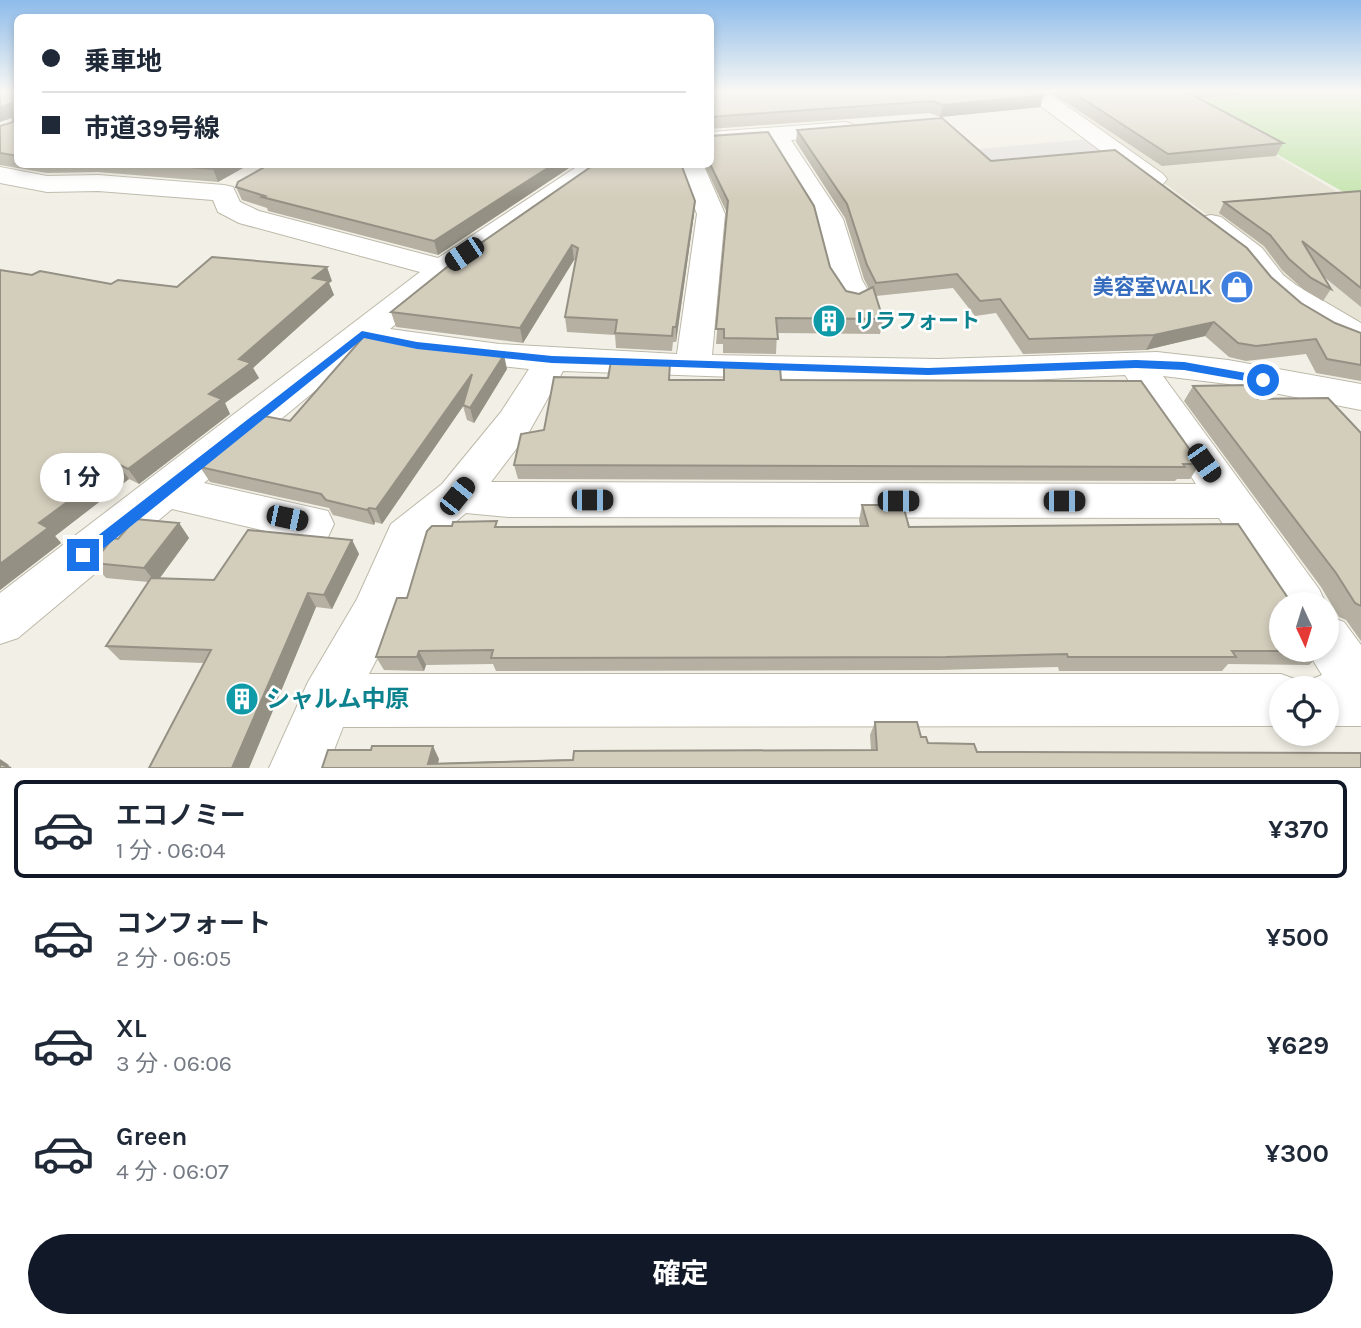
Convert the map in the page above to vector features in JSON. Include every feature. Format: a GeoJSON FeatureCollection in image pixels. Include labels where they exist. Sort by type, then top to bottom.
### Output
{"type":"FeatureCollection","features":[{"type":"Feature","properties":{"kind":"street"},"geometry":{"type":"LineString","coordinates":[[1082,127],[1252,254],[1272,282],[1285,292],[1326,319],[1361,337]]}},
{"type":"Feature","properties":{"kind":"street"},"geometry":{"type":"LineString","coordinates":[[714,139],[865,128]]}},
{"type":"Feature","properties":{"kind":"street"},"geometry":{"type":"LineString","coordinates":[[775,134],[829,219],[846,280],[855,296]]}},
{"type":"Feature","properties":{"kind":"street"},"geometry":{"type":"LineString","coordinates":[[0,622],[443,268],[593,168]]}},
{"type":"Feature","properties":{"kind":"street"},"geometry":{"type":"LineString","coordinates":[[692,168],[711,214],[693,366]]}},
{"type":"Feature","properties":{"kind":"street"},"geometry":{"type":"LineString","coordinates":[[0,175],[47,184],[234,187],[228,206],[249,217],[443,268]]}},
{"type":"Feature","properties":{"kind":"street"},"geometry":{"type":"LineString","coordinates":[[362,334],[417,346],[552,359],[693,366],[928,372],[1136,364],[1184,366],[1355,402]]}},
{"type":"Feature","properties":{"kind":"street"},"geometry":{"type":"LineString","coordinates":[[298,768],[327,701],[376,612],[407,537],[457,496],[515,422],[552,359]]}},
{"type":"Feature","properties":{"kind":"street"},"geometry":{"type":"LineString","coordinates":[[1136,364],[1294,592]]}},
{"type":"Feature","properties":{"kind":"street"},"geometry":{"type":"LineString","coordinates":[[164,491],[312,524]]}},
{"type":"Feature","properties":{"kind":"street"},"geometry":{"type":"LineString","coordinates":[[457,496],[508,500],[1231,502]]}},
{"type":"Feature","properties":{"kind":"street"},"geometry":{"type":"LineString","coordinates":[[1339,657],[1361,688]]}},
{"type":"Feature","properties":{"kind":"street"},"geometry":{"type":"LineString","coordinates":[[327,701],[1269,700]]}},
{"type":"Feature","properties":{"kind":"street"},"geometry":{"type":"LineString","coordinates":[[1339,700],[1361,700]]}},
{"type":"Feature","properties":{"kind":"shaded area"},"geometry":{"type":"Polygon","coordinates":[[[1088,127],[1227,127],[1361,206],[1361,320],[1350,321],[1287,279],[1251,247],[1088,127]]]}},
{"type":"Feature","properties":{"kind":"shaded area"},"geometry":{"type":"Polygon","coordinates":[[[1089,139],[1117,160],[990,173],[965,150],[1089,139]]]}},
{"type":"Feature","properties":{"kind":"green space"},"geometry":{"type":"Polygon","coordinates":[[[1229,127],[1361,127],[1361,202],[1229,127]]]}},
{"type":"Feature","properties":{"kind":"building"},"geometry":{"type":"Polygon","coordinates":[[[0,127],[14,127],[14,155],[0,153],[0,127]]]}},
{"type":"Feature","properties":{"kind":"building"},"geometry":{"type":"Polygon","coordinates":[[[835,127],[952,127],[991,161],[1115,150],[1247,248],[1271,277],[1301,303],[1335,323],[1361,333],[1361,365],[1327,359],[1316,339],[1256,346],[1238,343],[1214,322],[1154,335],[1029,339],[1000,299],[980,301],[957,274],[876,283],[867,265],[847,204],[797,130],[835,127]]]}},
{"type":"Feature","properties":{"kind":"building"},"geometry":{"type":"Polygon","coordinates":[[[1126,127],[1253,127],[1283,143],[1168,154],[1126,127]]]}},
{"type":"Feature","properties":{"kind":"building"},"geometry":{"type":"Polygon","coordinates":[[[768,132],[814,206],[830,267],[846,291],[859,294],[873,287],[883,319],[776,318],[778,339],[724,338],[724,329],[716,329],[728,201],[712,168],[714,136],[768,132]]]}},
{"type":"Feature","properties":{"kind":"building"},"geometry":{"type":"Polygon","coordinates":[[[263,168],[548,168],[434,241],[262,197],[265,196],[236,187],[238,182],[263,168]]]}},
{"type":"Feature","properties":{"kind":"building"},"geometry":{"type":"Polygon","coordinates":[[[589,168],[683,168],[695,201],[676,327],[673,327],[672,336],[615,333],[617,320],[565,317],[578,248],[572,245],[520,328],[391,312],[452,263],[589,168]]]}},
{"type":"Feature","properties":{"kind":"building"},"geometry":{"type":"Polygon","coordinates":[[[1361,191],[1361,288],[1302,241],[1331,289],[1311,278],[1289,259],[1270,235],[1224,202],[1361,191]]]}},
{"type":"Feature","properties":{"kind":"building"},"geometry":{"type":"Polygon","coordinates":[[[212,257],[327,267],[313,278],[329,281],[239,359],[251,363],[209,394],[222,399],[128,469],[118,464],[39,523],[48,528],[0,564],[0,270],[32,275],[40,271],[111,284],[118,280],[177,287],[212,257]]]}},
{"type":"Feature","properties":{"kind":"building"},"geometry":{"type":"Polygon","coordinates":[[[365,335],[504,355],[470,408],[463,405],[472,374],[376,509],[367,510],[326,500],[321,494],[200,467],[264,416],[290,421],[365,335]]]}},
{"type":"Feature","properties":{"kind":"building"},"geometry":{"type":"Polygon","coordinates":[[[611,361],[670,363],[669,380],[724,380],[724,365],[780,367],[781,380],[1141,381],[1200,464],[1183,464],[1185,467],[514,465],[521,434],[544,430],[554,377],[608,378],[611,361]]]}},
{"type":"Feature","properties":{"kind":"building"},"geometry":{"type":"Polygon","coordinates":[[[1247,385],[1258,399],[1328,398],[1361,433],[1361,606],[1355,603],[1336,573],[1193,386],[1247,385]]]}},
{"type":"Feature","properties":{"kind":"building"},"geometry":{"type":"Polygon","coordinates":[[[862,505],[903,505],[909,527],[1238,524],[1284,592],[1269,592],[1269,651],[1232,651],[1236,657],[1068,657],[1067,654],[946,657],[491,658],[493,650],[419,651],[417,657],[376,657],[397,598],[407,598],[427,531],[432,526],[452,526],[453,522],[497,521],[495,527],[868,526],[862,505]]]}},
{"type":"Feature","properties":{"kind":"building"},"geometry":{"type":"Polygon","coordinates":[[[135,519],[179,523],[144,568],[93,563],[113,538],[118,539],[135,519]]]}},
{"type":"Feature","properties":{"kind":"building"},"geometry":{"type":"Polygon","coordinates":[[[248,530],[352,540],[324,595],[308,593],[232,768],[149,768],[211,650],[106,646],[151,578],[214,580],[248,530]]]}},
{"type":"Feature","properties":{"kind":"building"},"geometry":{"type":"Polygon","coordinates":[[[875,722],[917,722],[921,737],[926,737],[928,743],[974,744],[977,752],[1361,753],[1361,768],[322,768],[328,750],[371,750],[372,746],[433,746],[428,764],[573,760],[574,751],[877,750],[875,722]]]}},
{"type":"Feature","properties":{"kind":"place","name":"美容室WALK"},"geometry":{"type":"Point","coordinates":[1237,287]}},
{"type":"Feature","properties":{"kind":"place","name":"リラフォート"},"geometry":{"type":"Point","coordinates":[829,321]}},
{"type":"Feature","properties":{"kind":"place","name":"シャルム中原"},"geometry":{"type":"Point","coordinates":[242,699]}},
{"type":"Feature","properties":{"kind":"route"},"geometry":{"type":"LineString","coordinates":[[83,555],[362,334],[417,346],[552,359],[693,366],[928,372],[1136,364],[1184,366],[1263,380]]}}]}
